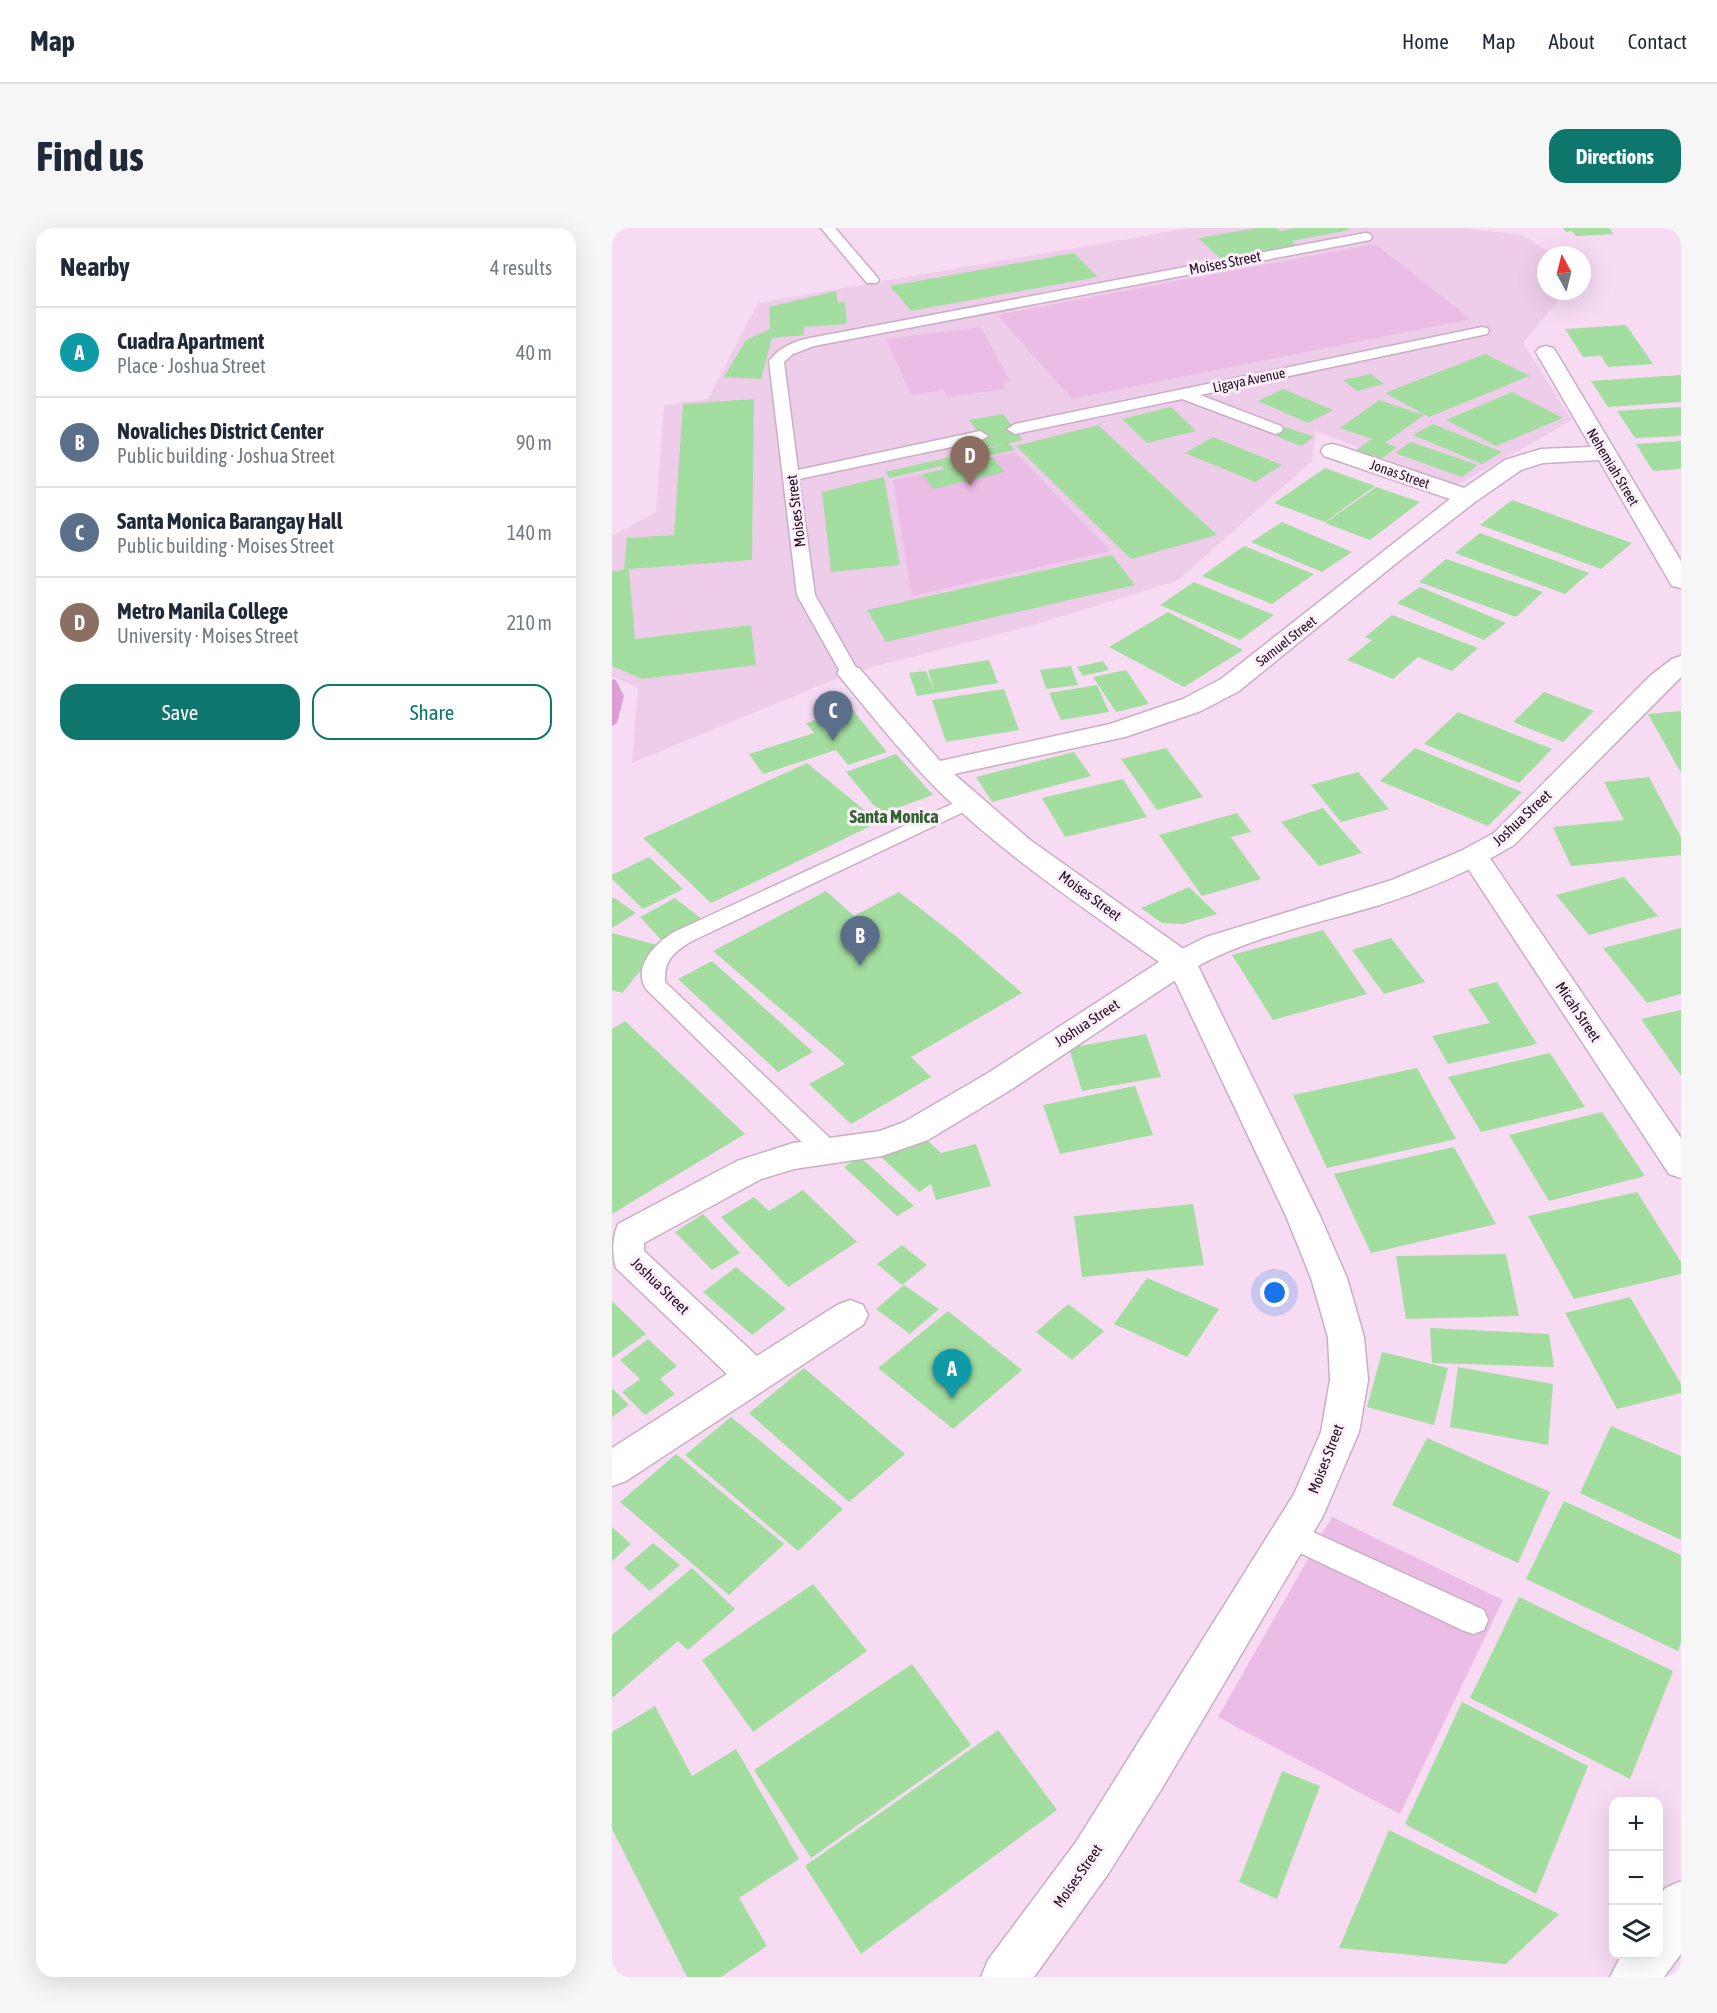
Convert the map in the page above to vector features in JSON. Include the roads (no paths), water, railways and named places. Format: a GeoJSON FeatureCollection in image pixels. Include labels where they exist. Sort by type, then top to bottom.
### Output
{"type":"FeatureCollection","features":[{"type":"Feature","properties":{"kind":"street","name":"Nehemiah Street"},"geometry":{"type":"LineString","coordinates":[[1546,352],[1681,581]]}},
{"type":"Feature","properties":{"kind":"street","name":"Jonas Street"},"geometry":{"type":"LineString","coordinates":[[1332,451],[1467,497]]}},
{"type":"Feature","properties":{"kind":"street","name":"Samuel Street"},"geometry":{"type":"LineString","coordinates":[[935,770],[1116,731],[1156,719],[1202,700],[1230,685],[1467,497],[1514,465],[1526,459],[1559,454],[1604,453]]}},
{"type":"Feature","properties":{"kind":"street","name":"Joshua Street"},"geometry":{"type":"LineString","coordinates":[[755,1377],[629,1258],[625,1246],[630,1234],[749,1170],[793,1156],[882,1143],[916,1131],[1000,1081],[1180,962],[1220,943],[1430,877],[1475,858],[1504,839],[1659,682],[1681,664]]}},
{"type":"Feature","properties":{"kind":"street","name":"Moises Street"},"geometry":{"type":"LineString","coordinates":[[850,673],[967,803],[1004,834],[1180,962],[1303,1216],[1329,1278],[1346,1337],[1349,1380],[1340,1432],[1309,1504],[1092,1858],[1005,1977]]}},
{"type":"Feature","properties":{"kind":"street","name":"Micah Street"},"geometry":{"type":"LineString","coordinates":[[1475,858],[1681,1165]]}},
{"type":"Feature","properties":{"kind":"street"},"geometry":{"type":"LineString","coordinates":[[612,1469],[850,1315]]}},
{"type":"Feature","properties":{"kind":"street"},"geometry":{"type":"LineString","coordinates":[[1663,1940],[1674,1925],[1681,1904]]}},
{"type":"Feature","properties":{"kind":"street"},"geometry":{"type":"LineString","coordinates":[[1634,1977],[1648,1959]]}},
{"type":"Feature","properties":{"kind":"lane"},"geometry":{"type":"LineString","coordinates":[[828,228],[872,280]]}},
{"type":"Feature","properties":{"kind":"lane","name":"Moises Street"},"geometry":{"type":"LineString","coordinates":[[850,673],[806,595],[776,361],[788,351],[810,342],[1365,237]]}},
{"type":"Feature","properties":{"kind":"lane","name":"Ligaya Avenue"},"geometry":{"type":"LineString","coordinates":[[1015,429],[1482,331]]}},
{"type":"Feature","properties":{"kind":"lane"},"geometry":{"type":"LineString","coordinates":[[1184,394],[1275,429]]}},
{"type":"Feature","properties":{"kind":"lane"},"geometry":{"type":"LineString","coordinates":[[792,476],[981,436]]}},
{"type":"Feature","properties":{"kind":"lane"},"geometry":{"type":"LineString","coordinates":[[826,1150],[654,984],[653,968],[663,948],[682,937],[967,803]]}},
{"type":"Feature","properties":{"kind":"lane"},"geometry":{"type":"LineString","coordinates":[[1291,1534],[1473,1620]]}},
{"type":"Feature","properties":{"kind":"waterway"},"geometry":{"type":"LineString","coordinates":[[612,682],[619,696],[612,723]]}},
{"type":"Feature","properties":{"kind":"place","name":"Metro Manila College"},"geometry":{"type":"Point","coordinates":[970,486]}},
{"type":"Feature","properties":{"kind":"place","name":"Santa Monica Barangay Hall"},"geometry":{"type":"Point","coordinates":[833,741]}},
{"type":"Feature","properties":{"kind":"place","name":"Novaliches District Center"},"geometry":{"type":"Point","coordinates":[860,966]}},
{"type":"Feature","properties":{"kind":"place","name":"Cuadra Apartment"},"geometry":{"type":"Point","coordinates":[952,1399]}},
{"type":"Feature","properties":{"kind":"district","name":"Santa Monica"},"geometry":{"type":"Point","coordinates":[894,817]}}]}
